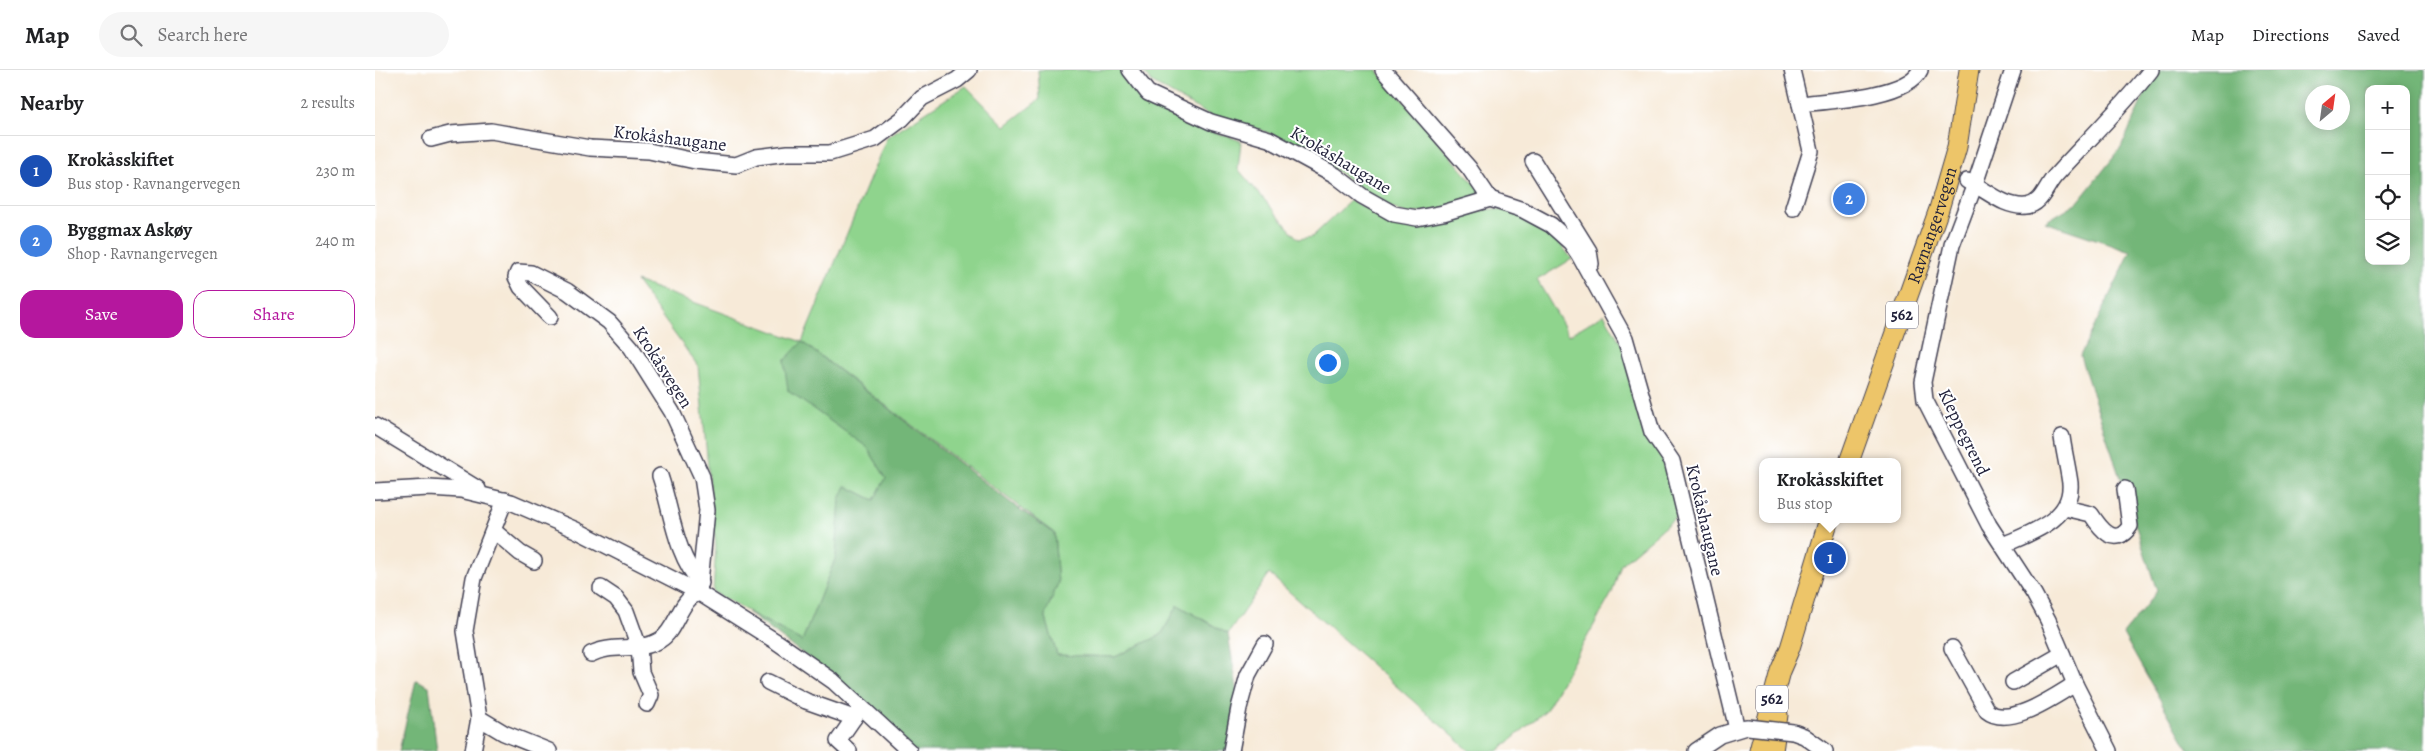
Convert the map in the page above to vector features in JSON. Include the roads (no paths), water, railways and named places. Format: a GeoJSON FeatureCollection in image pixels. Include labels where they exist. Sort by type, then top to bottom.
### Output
{"type":"FeatureCollection","features":[{"type":"Feature","properties":{"kind":"main road","name":"Ravnangervegen"},"geometry":{"type":"LineString","coordinates":[[1850,458],[1939,209],[1957,147],[1969,70]]}},
{"type":"Feature","properties":{"kind":"main road","name":"562"},"geometry":{"type":"LineString","coordinates":[[1759,751],[1778,679],[1790,648],[1828,523]]}},
{"type":"Feature","properties":{"kind":"main road","name":"562"},"geometry":{"type":"LineString","coordinates":[[1773,751],[1790,648]]}},
{"type":"Feature","properties":{"kind":"street","name":"Krokåshaugane"},"geometry":{"type":"LineString","coordinates":[[431,139],[450,134],[491,132],[590,148],[645,150],[695,161],[736,164],[756,158],[788,153],[830,153],[875,139],[897,123],[922,98],[957,80],[969,70]]}},
{"type":"Feature","properties":{"kind":"street","name":"Krokåshaugane"},"geometry":{"type":"LineString","coordinates":[[1130,70],[1148,93],[1211,122],[1269,139],[1335,175],[1362,196],[1394,214],[1407,217],[1431,215],[1490,198],[1523,210],[1551,225],[1571,243],[1625,338],[1652,432],[1672,461],[1743,728]]}},
{"type":"Feature","properties":{"kind":"street"},"geometry":{"type":"LineString","coordinates":[[1383,70],[1469,168],[1490,198]]}},
{"type":"Feature","properties":{"kind":"street"},"geometry":{"type":"LineString","coordinates":[[1792,70],[1811,151],[1793,208]]}},
{"type":"Feature","properties":{"kind":"street"},"geometry":{"type":"LineString","coordinates":[[1800,104],[1855,98],[1905,86],[1921,70]]}},
{"type":"Feature","properties":{"kind":"street","name":"Kleppegrend"},"geometry":{"type":"LineString","coordinates":[[2013,70],[1971,183],[1952,245],[1923,382],[1923,390],[1925,400],[1989,525],[2034,594],[2075,684],[2109,751]]}},
{"type":"Feature","properties":{"kind":"street"},"geometry":{"type":"LineString","coordinates":[[1971,183],[1983,192],[1998,199],[2023,206],[2037,202],[2054,176],[2111,118],[2151,70]]}},
{"type":"Feature","properties":{"kind":"street","name":"Krokåshaugane"},"geometry":{"type":"LineString","coordinates":[[1533,160],[1589,252],[1592,262],[1589,275]]}},
{"type":"Feature","properties":{"kind":"street","name":"Krokåsvegen"},"geometry":{"type":"LineString","coordinates":[[550,317],[521,287],[516,277],[518,272],[531,273],[567,291],[589,305],[609,322],[631,347],[672,412],[702,477],[707,522],[700,588]]}},
{"type":"Feature","properties":{"kind":"street"},"geometry":{"type":"LineString","coordinates":[[375,426],[490,497]]}},
{"type":"Feature","properties":{"kind":"street"},"geometry":{"type":"LineString","coordinates":[[2003,545],[2046,524],[2065,508],[2069,500],[2070,484],[2062,436]]}},
{"type":"Feature","properties":{"kind":"street"},"geometry":{"type":"LineString","coordinates":[[660,476],[681,547],[700,588]]}},
{"type":"Feature","properties":{"kind":"street"},"geometry":{"type":"LineString","coordinates":[[375,491],[429,488],[461,490],[505,500],[576,530],[700,588],[820,671],[857,713]]}},
{"type":"Feature","properties":{"kind":"street"},"geometry":{"type":"LineString","coordinates":[[2065,508],[2091,514],[2104,532],[2111,536],[2120,534],[2126,532],[2130,526],[2125,489]]}},
{"type":"Feature","properties":{"kind":"street"},"geometry":{"type":"LineString","coordinates":[[473,751],[479,718],[465,631],[466,618],[474,578],[505,500]]}},
{"type":"Feature","properties":{"kind":"street"},"geometry":{"type":"LineString","coordinates":[[494,531],[520,553],[534,561]]}},
{"type":"Feature","properties":{"kind":"street"},"geometry":{"type":"LineString","coordinates":[[601,588],[617,598],[622,605],[639,647],[641,672],[651,695],[647,704]]}},
{"type":"Feature","properties":{"kind":"street"},"geometry":{"type":"LineString","coordinates":[[591,654],[608,649],[639,647],[660,640],[668,633],[688,600],[700,588]]}},
{"type":"Feature","properties":{"kind":"street"},"geometry":{"type":"LineString","coordinates":[[1231,751],[1239,708],[1248,675],[1265,644]]}},
{"type":"Feature","properties":{"kind":"street"},"geometry":{"type":"LineString","coordinates":[[1952,648],[1987,711],[1995,717],[2004,717],[2038,705],[2075,684]]}},
{"type":"Feature","properties":{"kind":"street"},"geometry":{"type":"LineString","coordinates":[[2013,682],[2062,654]]}},
{"type":"Feature","properties":{"kind":"street"},"geometry":{"type":"LineString","coordinates":[[768,682],[806,701],[857,713],[888,730],[909,751]]}},
{"type":"Feature","properties":{"kind":"street"},"geometry":{"type":"LineString","coordinates":[[849,751],[838,741],[857,713]]}},
{"type":"Feature","properties":{"kind":"street"},"geometry":{"type":"LineString","coordinates":[[479,718],[504,733],[549,751]]}},
{"type":"Feature","properties":{"kind":"street"},"geometry":{"type":"LineString","coordinates":[[1696,751],[1706,743],[1743,728],[1793,732],[1825,751]]}},
{"type":"Feature","properties":{"kind":"place","name":"Byggmax Askøy"},"geometry":{"type":"Point","coordinates":[1849,199]}},
{"type":"Feature","properties":{"kind":"place","name":"Krokåsskiftet"},"geometry":{"type":"Point","coordinates":[1830,558]}}]}
